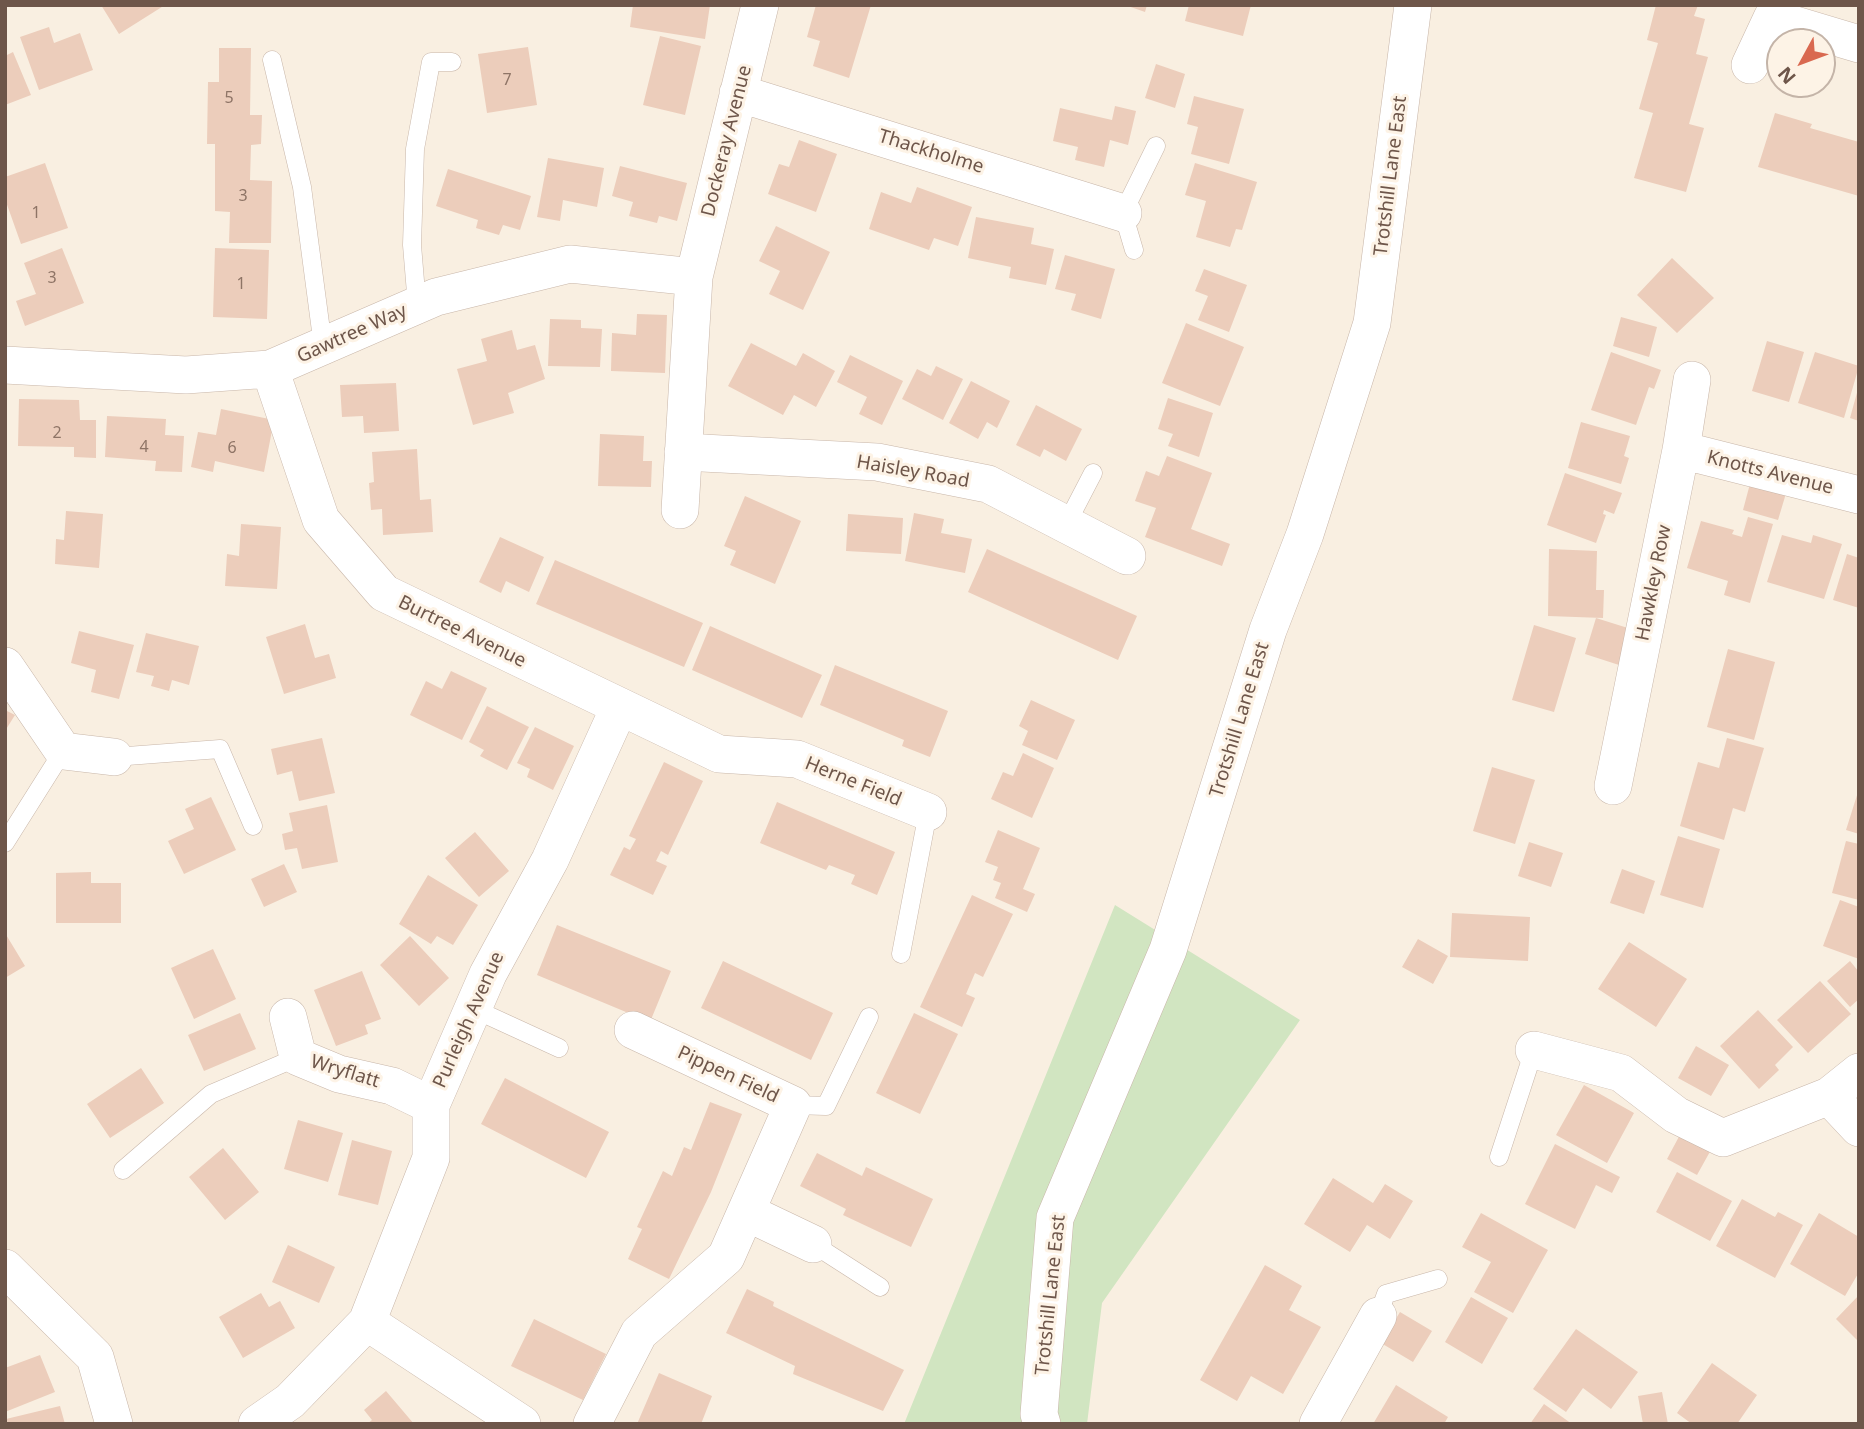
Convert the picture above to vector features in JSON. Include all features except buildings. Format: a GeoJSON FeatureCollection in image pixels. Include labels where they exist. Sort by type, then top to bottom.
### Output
{"type":"FeatureCollection","features":[{"type":"Feature","properties":{"kind":"street","name":"Dockeray Avenue"},"geometry":{"type":"LineString","coordinates":[[694,277],[760,5]]}},
{"type":"Feature","properties":{"kind":"street","name":"Trotshill Lane East"},"geometry":{"type":"LineString","coordinates":[[1042,1424],[1039,1414],[1055,1218],[1168,950],[1268,630],[1305,534],[1372,323],[1413,5]]}},
{"type":"Feature","properties":{"kind":"street"},"geometry":{"type":"LineString","coordinates":[[1749,65],[1774,12],[1859,44]]}},
{"type":"Feature","properties":{"kind":"street","name":"Thackholme"},"geometry":{"type":"LineString","coordinates":[[738,93],[1123,213]]}},
{"type":"Feature","properties":{"kind":"street","name":"Gawtree Way"},"geometry":{"type":"LineString","coordinates":[[5,365],[186,375],[270,369],[436,297],[570,264],[694,277]]}},
{"type":"Feature","properties":{"kind":"street"},"geometry":{"type":"LineString","coordinates":[[680,510],[694,277]]}},
{"type":"Feature","properties":{"kind":"street","name":"Burtree Avenue"},"geometry":{"type":"LineString","coordinates":[[270,369],[321,520],[384,593],[619,708]]}},
{"type":"Feature","properties":{"kind":"street","name":"Hawkley Row"},"geometry":{"type":"LineString","coordinates":[[1613,786],[1681,450],[1692,380]]}},
{"type":"Feature","properties":{"kind":"street","name":"Knotts Avenue"},"geometry":{"type":"LineString","coordinates":[[1681,450],[1859,495]]}},
{"type":"Feature","properties":{"kind":"street","name":"Haisley Road"},"geometry":{"type":"LineString","coordinates":[[683,452],[877,462],[988,484],[1127,556]]}},
{"type":"Feature","properties":{"kind":"street"},"geometry":{"type":"LineString","coordinates":[[5,666],[64,751],[114,757]]}},
{"type":"Feature","properties":{"kind":"street","name":"Herne Field"},"geometry":{"type":"LineString","coordinates":[[619,708],[719,754],[797,759],[928,812]]}},
{"type":"Feature","properties":{"kind":"street","name":"Purleigh Avenue"},"geometry":{"type":"LineString","coordinates":[[257,1424],[290,1401],[367,1321],[431,1158],[431,1105],[488,974],[550,860],[619,708]]}},
{"type":"Feature","properties":{"kind":"street","name":"Wryflatt"},"geometry":{"type":"LineString","coordinates":[[288,1017],[298,1057],[339,1074],[391,1086],[431,1105]]}},
{"type":"Feature","properties":{"kind":"street","name":"Pippen Field"},"geometry":{"type":"LineString","coordinates":[[592,1424],[639,1333],[726,1258],[748,1213],[793,1105],[633,1030]]}},
{"type":"Feature","properties":{"kind":"street"},"geometry":{"type":"LineString","coordinates":[[1534,1050],[1621,1073],[1676,1115],[1723,1138],[1829,1096],[1859,1072]]}},
{"type":"Feature","properties":{"kind":"street"},"geometry":{"type":"LineString","coordinates":[[1829,1096],[1859,1128]]}},
{"type":"Feature","properties":{"kind":"street"},"geometry":{"type":"LineString","coordinates":[[748,1213],[813,1244]]}},
{"type":"Feature","properties":{"kind":"street"},"geometry":{"type":"LineString","coordinates":[[5,1268],[95,1357],[114,1424]]}},
{"type":"Feature","properties":{"kind":"street"},"geometry":{"type":"LineString","coordinates":[[1318,1424],[1378,1315]]}},
{"type":"Feature","properties":{"kind":"street"},"geometry":{"type":"LineString","coordinates":[[367,1321],[522,1424]]}},
{"type":"Feature","properties":{"kind":"lane"},"geometry":{"type":"LineString","coordinates":[[272,60],[302,187],[323,346]]}},
{"type":"Feature","properties":{"kind":"lane"},"geometry":{"type":"LineString","coordinates":[[417,305],[412,245],[415,149],[431,62],[452,62]]}},
{"type":"Feature","properties":{"kind":"lane"},"geometry":{"type":"LineString","coordinates":[[1134,250],[1123,213],[1156,146]]}},
{"type":"Feature","properties":{"kind":"lane"},"geometry":{"type":"LineString","coordinates":[[1066,525],[1093,473]]}},
{"type":"Feature","properties":{"kind":"lane"},"geometry":{"type":"LineString","coordinates":[[114,757],[220,749],[253,826]]}},
{"type":"Feature","properties":{"kind":"lane"},"geometry":{"type":"LineString","coordinates":[[5,843],[64,751]]}},
{"type":"Feature","properties":{"kind":"lane"},"geometry":{"type":"LineString","coordinates":[[901,954],[928,812]]}},
{"type":"Feature","properties":{"kind":"lane"},"geometry":{"type":"LineString","coordinates":[[474,1009],[559,1048]]}},
{"type":"Feature","properties":{"kind":"lane"},"geometry":{"type":"LineString","coordinates":[[793,1105],[826,1106],[869,1017]]}},
{"type":"Feature","properties":{"kind":"lane"},"geometry":{"type":"LineString","coordinates":[[1499,1157],[1534,1050]]}},
{"type":"Feature","properties":{"kind":"lane"},"geometry":{"type":"LineString","coordinates":[[122,1170],[211,1094],[298,1057]]}},
{"type":"Feature","properties":{"kind":"lane"},"geometry":{"type":"LineString","coordinates":[[813,1244],[880,1287]]}},
{"type":"Feature","properties":{"kind":"lane"},"geometry":{"type":"LineString","coordinates":[[1378,1315],[1386,1294],[1438,1279]]}},
{"type":"Feature","properties":{"kind":"green space"},"geometry":{"type":"Polygon","coordinates":[[[1115,905],[1300,1020],[1102,1303],[1087,1424],[904,1424],[1115,905]]]}}]}
